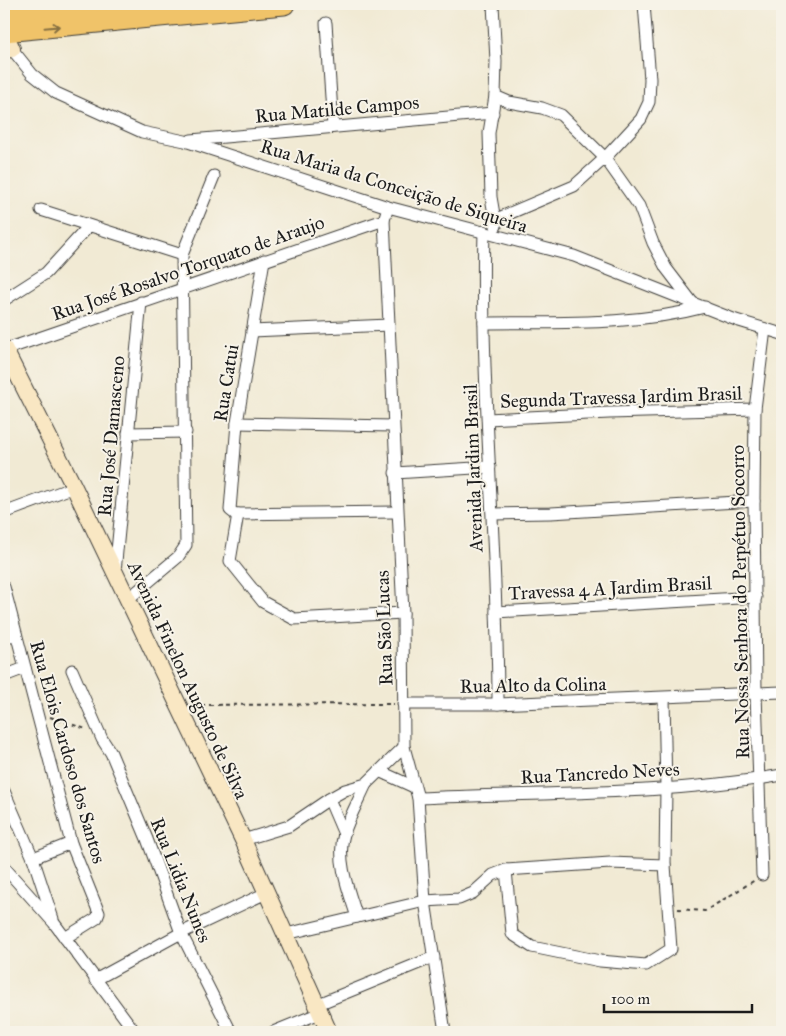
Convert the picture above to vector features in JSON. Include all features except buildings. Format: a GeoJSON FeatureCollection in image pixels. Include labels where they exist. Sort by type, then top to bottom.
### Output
{"type":"FeatureCollection","features":[{"type":"Feature","properties":{"kind":"highway"},"geometry":{"type":"LineString","coordinates":[[7,28],[125,4]]}},
{"type":"Feature","properties":{"kind":"highway"},"geometry":{"type":"LineString","coordinates":[[7,28],[176,10],[284,4]]}},
{"type":"Feature","properties":{"kind":"street"},"geometry":{"type":"LineString","coordinates":[[493,4],[496,61],[495,96],[490,133],[491,197],[494,220],[499,235]]}},
{"type":"Feature","properties":{"kind":"street"},"geometry":{"type":"LineString","coordinates":[[494,220],[574,186],[629,134],[649,102],[650,79],[644,4]]}},
{"type":"Feature","properties":{"kind":"street"},"geometry":{"type":"LineString","coordinates":[[326,23],[333,127]]}},
{"type":"Feature","properties":{"kind":"street","name":"Rua Maria da Conceição de Siqueira"},"geometry":{"type":"LineString","coordinates":[[7,28],[32,74],[56,93],[142,132],[185,141],[388,207],[574,256],[705,307],[782,334]]}},
{"type":"Feature","properties":{"kind":"street"},"geometry":{"type":"LineString","coordinates":[[495,96],[509,102],[542,108],[561,115],[605,158],[639,206],[653,243],[666,268],[692,302]]}},
{"type":"Feature","properties":{"kind":"street","name":"Rua Matilde Campos"},"geometry":{"type":"LineString","coordinates":[[185,141],[493,113]]}},
{"type":"Feature","properties":{"kind":"street"},"geometry":{"type":"LineString","coordinates":[[128,599],[178,557],[186,545],[186,432],[182,255],[214,176]]}},
{"type":"Feature","properties":{"kind":"street","name":"Rua São Lucas"},"geometry":{"type":"LineString","coordinates":[[388,207],[384,220],[396,512],[403,613],[404,748],[418,798],[425,901],[432,933],[446,1032]]}},
{"type":"Feature","properties":{"kind":"street"},"geometry":{"type":"LineString","coordinates":[[41,210],[182,255]]}},
{"type":"Feature","properties":{"kind":"street","name":"Rua José Rosalvo Torquato de Araujo"},"geometry":{"type":"LineString","coordinates":[[4,349],[384,220]]}},
{"type":"Feature","properties":{"kind":"street"},"geometry":{"type":"LineString","coordinates":[[4,300],[46,273],[89,226]]}},
{"type":"Feature","properties":{"kind":"street","name":"Avenida Jardim Brasil"},"geometry":{"type":"LineString","coordinates":[[484,231],[484,323],[490,467],[494,514],[498,704]]}},
{"type":"Feature","properties":{"kind":"street","name":"Rua Catui"},"geometry":{"type":"LineString","coordinates":[[264,260],[237,423],[232,467],[235,513],[230,561],[263,602],[294,619],[403,613]]}},
{"type":"Feature","properties":{"kind":"street","name":"Rua José Damasceno"},"geometry":{"type":"LineString","coordinates":[[115,573],[141,302]]}},
{"type":"Feature","properties":{"kind":"street"},"geometry":{"type":"LineString","coordinates":[[484,323],[597,322],[656,318],[705,307]]}},
{"type":"Feature","properties":{"kind":"street"},"geometry":{"type":"LineString","coordinates":[[252,331],[389,325]]}},
{"type":"Feature","properties":{"kind":"street","name":"Rua Nossa Senhora do Perpétuo Socorro"},"geometry":{"type":"LineString","coordinates":[[762,875],[756,693],[754,501],[755,409],[765,329]]}},
{"type":"Feature","properties":{"kind":"street","name":"Avenida Finelon Augusto de Silva"},"geometry":{"type":"LineString","coordinates":[[4,349],[74,487],[243,840],[329,1032]]}},
{"type":"Feature","properties":{"kind":"street","name":"Segunda Travessa Jardim Brasil"},"geometry":{"type":"LineString","coordinates":[[488,419],[608,412],[755,409]]}},
{"type":"Feature","properties":{"kind":"street"},"geometry":{"type":"LineString","coordinates":[[237,423],[392,426]]}},
{"type":"Feature","properties":{"kind":"street"},"geometry":{"type":"LineString","coordinates":[[128,433],[186,432]]}},
{"type":"Feature","properties":{"kind":"street"},"geometry":{"type":"LineString","coordinates":[[395,473],[490,467]]}},
{"type":"Feature","properties":{"kind":"street"},"geometry":{"type":"LineString","coordinates":[[4,513],[74,487]]}},
{"type":"Feature","properties":{"kind":"street"},"geometry":{"type":"LineString","coordinates":[[494,514],[551,513],[754,501]]}},
{"type":"Feature","properties":{"kind":"street"},"geometry":{"type":"LineString","coordinates":[[235,513],[396,512]]}},
{"type":"Feature","properties":{"kind":"street","name":"Rua Elois Cardoso dos Santos"},"geometry":{"type":"LineString","coordinates":[[4,587],[71,843],[99,915],[65,938]]}},
{"type":"Feature","properties":{"kind":"street","name":"Travessa 4 A Jardim Brasil"},"geometry":{"type":"LineString","coordinates":[[496,612],[756,597]]}},
{"type":"Feature","properties":{"kind":"street"},"geometry":{"type":"LineString","coordinates":[[4,638],[16,634]]}},
{"type":"Feature","properties":{"kind":"street"},"geometry":{"type":"LineString","coordinates":[[4,676],[25,668]]}},
{"type":"Feature","properties":{"kind":"street","name":"Rua Lidia Nunes"},"geometry":{"type":"LineString","coordinates":[[72,670],[102,739],[111,753],[147,839],[181,934],[231,1032]]}},
{"type":"Feature","properties":{"kind":"street","name":"Rua Alto da Colina"},"geometry":{"type":"LineString","coordinates":[[403,704],[498,704],[782,692]]}},
{"type":"Feature","properties":{"kind":"street"},"geometry":{"type":"LineString","coordinates":[[506,870],[512,934],[532,947],[600,961],[646,966],[671,949],[665,865],[664,698]]}},
{"type":"Feature","properties":{"kind":"street"},"geometry":{"type":"LineString","coordinates":[[357,917],[346,882],[342,854],[344,834],[366,784],[404,748]]}},
{"type":"Feature","properties":{"kind":"street"},"geometry":{"type":"LineString","coordinates":[[379,771],[414,787]]}},
{"type":"Feature","properties":{"kind":"street","name":"Rua Tancredo Neves"},"geometry":{"type":"LineString","coordinates":[[418,798],[666,787],[760,779],[782,775]]}},
{"type":"Feature","properties":{"kind":"street"},"geometry":{"type":"LineString","coordinates":[[243,840],[289,826],[345,790],[366,784]]}},
{"type":"Feature","properties":{"kind":"street"},"geometry":{"type":"LineString","coordinates":[[4,791],[34,858],[54,923]]}},
{"type":"Feature","properties":{"kind":"street"},"geometry":{"type":"LineString","coordinates":[[329,799],[344,834]]}},
{"type":"Feature","properties":{"kind":"street"},"geometry":{"type":"LineString","coordinates":[[34,858],[71,843]]}},
{"type":"Feature","properties":{"kind":"street"},"geometry":{"type":"LineString","coordinates":[[286,934],[425,901],[466,896],[493,875],[506,870],[610,863],[665,865]]}},
{"type":"Feature","properties":{"kind":"street"},"geometry":{"type":"LineString","coordinates":[[4,868],[54,923],[135,1032]]}},
{"type":"Feature","properties":{"kind":"street"},"geometry":{"type":"LineString","coordinates":[[96,980],[181,934],[266,893]]}},
{"type":"Feature","properties":{"kind":"street"},"geometry":{"type":"LineString","coordinates":[[273,1032],[318,1009],[434,957]]}},
{"type":"Feature","properties":{"kind":"path"},"geometry":{"type":"LineString","coordinates":[[177,705],[403,704]]}},
{"type":"Feature","properties":{"kind":"path"},"geometry":{"type":"LineString","coordinates":[[37,714],[79,726],[102,739]]}},
{"type":"Feature","properties":{"kind":"path"},"geometry":{"type":"LineString","coordinates":[[668,908],[705,911],[762,875]]}}]}
